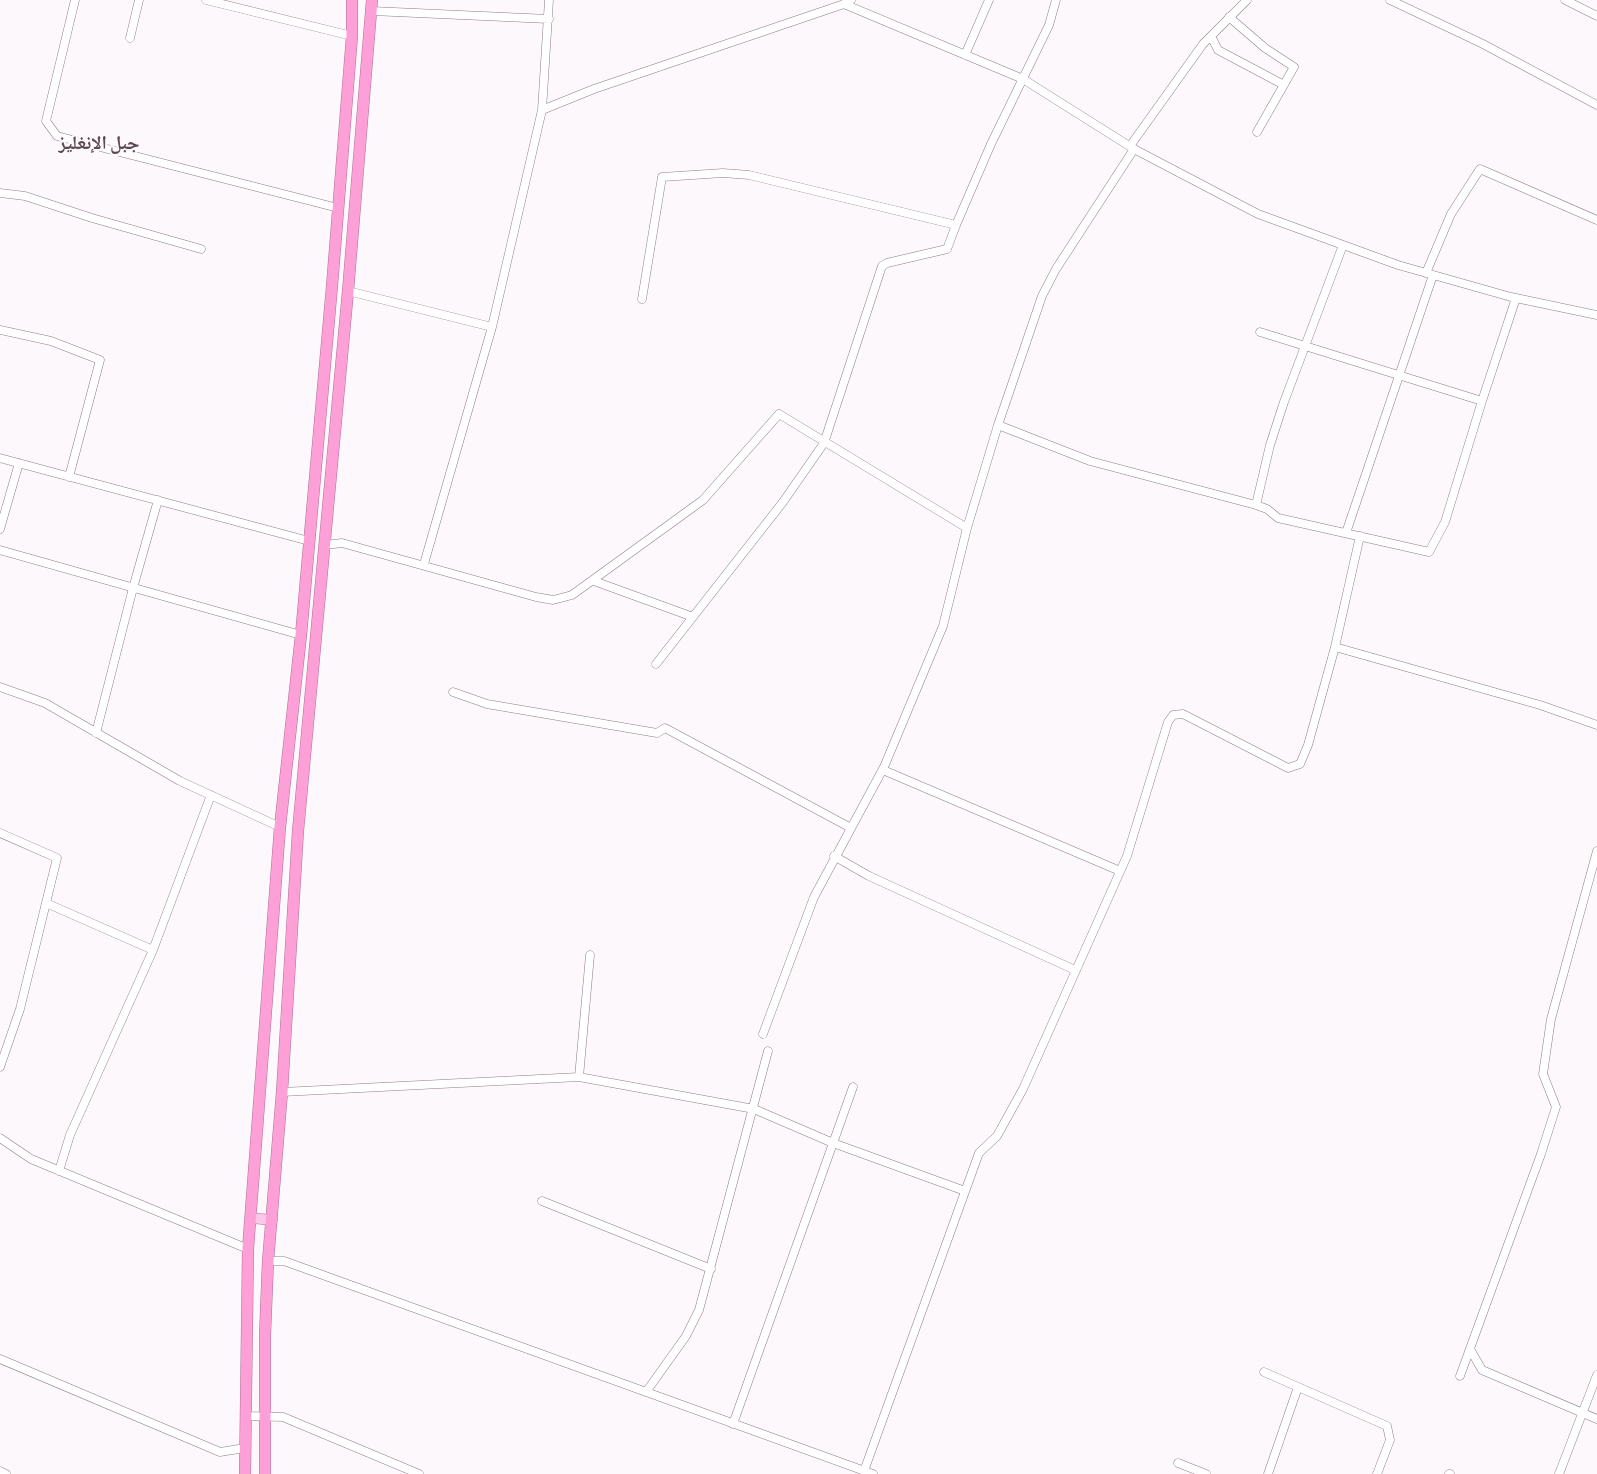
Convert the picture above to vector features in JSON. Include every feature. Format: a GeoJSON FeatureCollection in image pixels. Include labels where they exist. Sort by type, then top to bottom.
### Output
{"type":"FeatureCollection","features":[{"type":"Feature","properties":{"kind":"highway"},"geometry":{"type":"LineString","coordinates":[[245,1474],[248,1249],[280,827],[301,636],[338,208],[352,36],[352,0]]}},
{"type":"Feature","properties":{"kind":"highway"},"geometry":{"type":"LineString","coordinates":[[265,1474],[265,1335],[268,1261],[282,1092],[298,831],[348,291],[372,5]]}},
{"type":"Feature","properties":{"kind":"main road"},"geometry":{"type":"LineString","coordinates":[[251,1218],[272,1220]]}},
{"type":"Feature","properties":{"kind":"street"},"geometry":{"type":"LineString","coordinates":[[75,0],[46,121],[57,136],[338,208]]}},
{"type":"Feature","properties":{"kind":"street"},"geometry":{"type":"LineString","coordinates":[[130,38],[139,0]]}},
{"type":"Feature","properties":{"kind":"street"},"geometry":{"type":"LineString","coordinates":[[206,0],[352,36]]}},
{"type":"Feature","properties":{"kind":"street"},"geometry":{"type":"LineString","coordinates":[[424,564],[492,327],[542,110],[549,0]]}},
{"type":"Feature","properties":{"kind":"street"},"geometry":{"type":"LineString","coordinates":[[965,56],[989,0]]}},
{"type":"Feature","properties":{"kind":"street"},"geometry":{"type":"LineString","coordinates":[[656,664],[783,502],[824,442],[882,266],[887,263],[947,249],[990,144],[1048,25],[1056,0]]}},
{"type":"Feature","properties":{"kind":"street"},"geometry":{"type":"LineString","coordinates":[[1390,0],[1482,44],[1597,105]]}},
{"type":"Feature","properties":{"kind":"street"},"geometry":{"type":"LineString","coordinates":[[1565,0],[1597,16]]}},
{"type":"Feature","properties":{"kind":"street"},"geometry":{"type":"LineString","coordinates":[[763,1034],[814,897],[834,856],[883,770],[943,626],[967,528],[998,425],[1042,296],[1056,269],[1132,148],[1211,36],[1244,1]]}},
{"type":"Feature","properties":{"kind":"street"},"geometry":{"type":"LineString","coordinates":[[542,110],[594,89],[848,2],[965,56],[1023,79],[1132,148],[1258,214],[1429,274],[1516,298],[1597,315]]}},
{"type":"Feature","properties":{"kind":"street"},"geometry":{"type":"LineString","coordinates":[[372,5],[549,19]]}},
{"type":"Feature","properties":{"kind":"street"},"geometry":{"type":"LineString","coordinates":[[1230,17],[1265,48],[1294,67],[1256,132]]}},
{"type":"Feature","properties":{"kind":"street"},"geometry":{"type":"LineString","coordinates":[[1211,36],[1218,50],[1284,85]]}},
{"type":"Feature","properties":{"kind":"street"},"geometry":{"type":"LineString","coordinates":[[1346,533],[1399,376],[1429,274],[1451,214],[1480,169],[1597,220]]}},
{"type":"Feature","properties":{"kind":"street"},"geometry":{"type":"LineString","coordinates":[[642,299],[662,177],[723,174],[749,175],[956,225]]}},
{"type":"Feature","properties":{"kind":"street"},"geometry":{"type":"LineString","coordinates":[[0,192],[25,196],[92,218],[201,249]]}},
{"type":"Feature","properties":{"kind":"street"},"geometry":{"type":"LineString","coordinates":[[1256,505],[1270,445],[1343,245]]}},
{"type":"Feature","properties":{"kind":"street"},"geometry":{"type":"LineString","coordinates":[[348,291],[492,327]]}},
{"type":"Feature","properties":{"kind":"street"},"geometry":{"type":"LineString","coordinates":[[998,425],[1090,461],[1256,505],[1267,509],[1278,518],[1428,552],[1445,522],[1516,298]]}},
{"type":"Feature","properties":{"kind":"street"},"geometry":{"type":"LineString","coordinates":[[0,330],[51,341],[100,360],[69,477]]}},
{"type":"Feature","properties":{"kind":"street"},"geometry":{"type":"LineString","coordinates":[[1260,332],[1482,401]]}},
{"type":"Feature","properties":{"kind":"street"},"geometry":{"type":"LineString","coordinates":[[325,545],[342,543],[553,600],[572,595],[594,581],[703,500],[779,414],[967,528]]}},
{"type":"Feature","properties":{"kind":"street"},"geometry":{"type":"LineString","coordinates":[[0,458],[309,541]]}},
{"type":"Feature","properties":{"kind":"street"},"geometry":{"type":"LineString","coordinates":[[0,529],[19,463]]}},
{"type":"Feature","properties":{"kind":"street"},"geometry":{"type":"LineString","coordinates":[[96,733],[133,588],[158,500]]}},
{"type":"Feature","properties":{"kind":"street"},"geometry":{"type":"LineString","coordinates":[[864,1470],[979,1154],[997,1136],[1023,1089],[1074,970],[1127,856],[1168,722],[1173,715],[1183,714],[1288,768],[1300,764],[1308,744],[1335,647],[1360,536]]}},
{"type":"Feature","properties":{"kind":"street"},"geometry":{"type":"LineString","coordinates":[[0,550],[301,636]]}},
{"type":"Feature","properties":{"kind":"street"},"geometry":{"type":"LineString","coordinates":[[594,581],[693,617]]}},
{"type":"Feature","properties":{"kind":"street"},"geometry":{"type":"LineString","coordinates":[[1335,647],[1540,705],[1597,725]]}},
{"type":"Feature","properties":{"kind":"street"},"geometry":{"type":"LineString","coordinates":[[0,688],[45,703],[180,780],[280,827]]}},
{"type":"Feature","properties":{"kind":"street"},"geometry":{"type":"LineString","coordinates":[[453,692],[487,704],[657,733],[665,728],[851,828]]}},
{"type":"Feature","properties":{"kind":"street"},"geometry":{"type":"LineString","coordinates":[[883,770],[1120,871]]}},
{"type":"Feature","properties":{"kind":"street"},"geometry":{"type":"LineString","coordinates":[[58,1170],[70,1136],[153,950],[211,795]]}},
{"type":"Feature","properties":{"kind":"street"},"geometry":{"type":"LineString","coordinates":[[0,832],[57,858],[20,1009],[0,1067]]}},
{"type":"Feature","properties":{"kind":"street"},"geometry":{"type":"LineString","coordinates":[[1460,1376],[1541,1154],[1556,1107],[1543,1074],[1551,1019],[1597,851]]}},
{"type":"Feature","properties":{"kind":"street"},"geometry":{"type":"LineString","coordinates":[[834,856],[868,876],[1074,970]]}},
{"type":"Feature","properties":{"kind":"street"},"geometry":{"type":"LineString","coordinates":[[46,903],[153,950]]}},
{"type":"Feature","properties":{"kind":"street"},"geometry":{"type":"LineString","coordinates":[[579,1077],[590,955]]}},
{"type":"Feature","properties":{"kind":"street"},"geometry":{"type":"LineString","coordinates":[[646,1392],[686,1336],[699,1310],[768,1052]]}},
{"type":"Feature","properties":{"kind":"street"},"geometry":{"type":"LineString","coordinates":[[282,1092],[579,1077],[754,1110],[833,1143],[965,1191]]}},
{"type":"Feature","properties":{"kind":"street"},"geometry":{"type":"LineString","coordinates":[[733,1424],[853,1087]]}},
{"type":"Feature","properties":{"kind":"street"},"geometry":{"type":"LineString","coordinates":[[0,1138],[32,1159],[248,1249]]}},
{"type":"Feature","properties":{"kind":"street"},"geometry":{"type":"LineString","coordinates":[[542,1201],[711,1269]]}},
{"type":"Feature","properties":{"kind":"street"},"geometry":{"type":"LineString","coordinates":[[268,1261],[284,1262],[873,1474]]}},
{"type":"Feature","properties":{"kind":"street"},"geometry":{"type":"LineString","coordinates":[[1470,1349],[1482,1370],[1597,1418]]}},
{"type":"Feature","properties":{"kind":"street"},"geometry":{"type":"LineString","coordinates":[[0,1359],[220,1452],[245,1448]]}},
{"type":"Feature","properties":{"kind":"street"},"geometry":{"type":"LineString","coordinates":[[1264,1372],[1387,1426],[1390,1440],[1377,1474]]}},
{"type":"Feature","properties":{"kind":"street"},"geometry":{"type":"LineString","coordinates":[[1559,1474],[1597,1375]]}},
{"type":"Feature","properties":{"kind":"street"},"geometry":{"type":"LineString","coordinates":[[1268,1474],[1298,1388]]}},
{"type":"Feature","properties":{"kind":"street"},"geometry":{"type":"LineString","coordinates":[[245,1416],[284,1417],[419,1474]]}},
{"type":"Feature","properties":{"kind":"street"},"geometry":{"type":"LineString","coordinates":[[1178,1463],[1206,1474]]}},
{"type":"Feature","properties":{"kind":"street"},"geometry":{"type":"LineString","coordinates":[[0,1471],[6,1474]]}},
{"type":"Feature","properties":{"kind":"district","name":"جبل الإنغليز"},"geometry":{"type":"Point","coordinates":[99,144]}}]}
